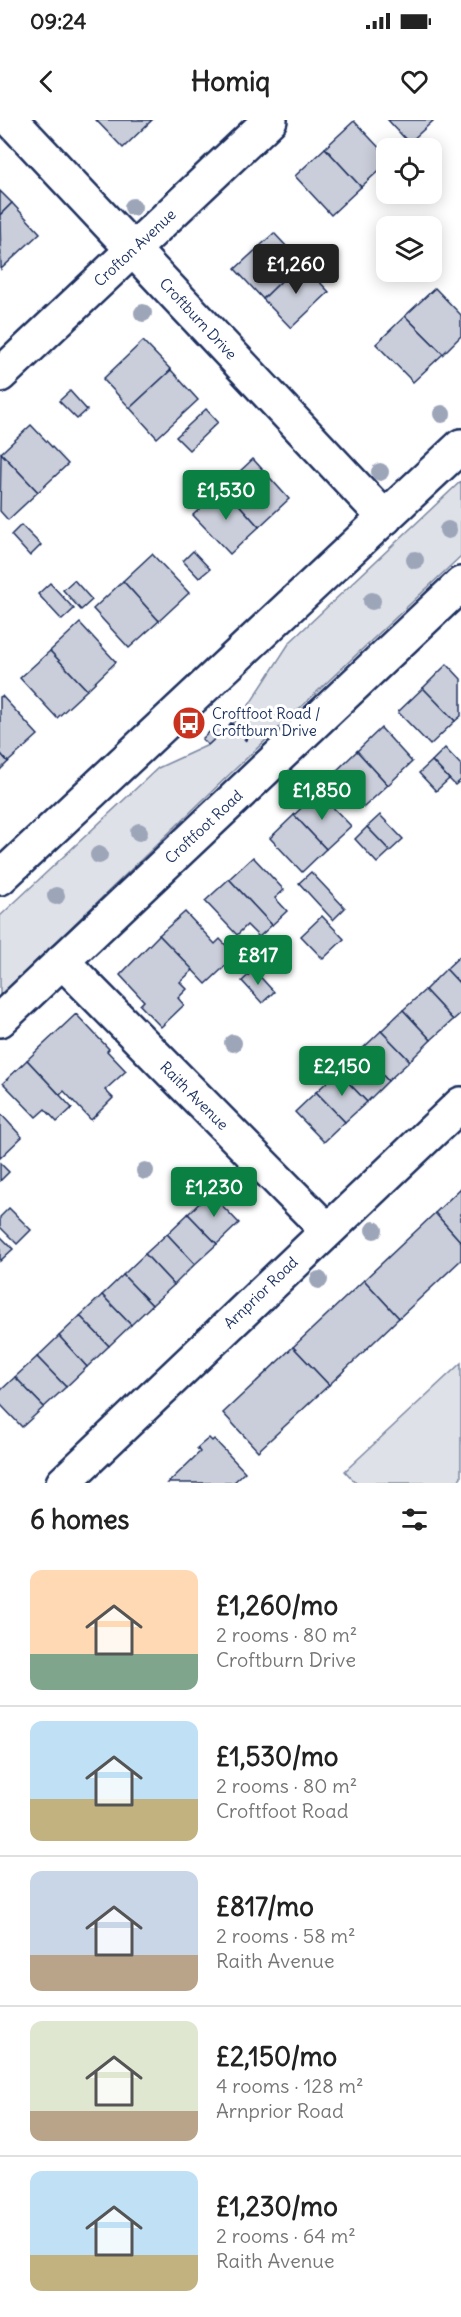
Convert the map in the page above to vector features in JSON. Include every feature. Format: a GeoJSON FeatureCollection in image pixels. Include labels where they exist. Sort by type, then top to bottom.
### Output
{"type":"FeatureCollection","features":[{"type":"Feature","properties":{"kind":"street","name":"Croftburn Drive"},"geometry":{"type":"LineString","coordinates":[[11,120],[385,518]]}},
{"type":"Feature","properties":{"kind":"street","name":"Crofton Avenue"},"geometry":{"type":"LineString","coordinates":[[0,375],[270,120]]}},
{"type":"Feature","properties":{"kind":"street"},"geometry":{"type":"LineString","coordinates":[[0,878],[461,446]]}},
{"type":"Feature","properties":{"kind":"street","name":"Croftfoot Road"},"geometry":{"type":"LineString","coordinates":[[0,1020],[461,584]]}},
{"type":"Feature","properties":{"kind":"street","name":"Raith Avenue"},"geometry":{"type":"LineString","coordinates":[[62,961],[327,1230]]}},
{"type":"Feature","properties":{"kind":"street","name":"Arnprior Road"},"geometry":{"type":"LineString","coordinates":[[66,1482],[461,1104]]}},
{"type":"Feature","properties":{"kind":"path"},"geometry":{"type":"LineString","coordinates":[[199,692],[270,765]]}},
{"type":"Feature","properties":{"kind":"shaded area"},"geometry":{"type":"Polygon","coordinates":[[[461,481],[461,556],[232,772],[0,996],[0,916],[158,768],[208,745],[244,713],[290,642],[461,481]]]}},
{"type":"Feature","properties":{"kind":"shaded area"},"geometry":{"type":"Polygon","coordinates":[[[461,1363],[461,1478],[456,1483],[356,1483],[345,1471],[461,1363]]]}},
{"type":"Feature","properties":{"kind":"building"},"geometry":{"type":"Polygon","coordinates":[[[96,120],[152,120],[123,148],[96,120]]]}},
{"type":"Feature","properties":{"kind":"building"},"geometry":{"type":"Polygon","coordinates":[[[388,120],[434,120],[414,138],[404,138],[388,120]]]}},
{"type":"Feature","properties":{"kind":"building"},"geometry":{"type":"Polygon","coordinates":[[[354,121],[376,144],[376,173],[361,187],[325,148],[354,121]]]}},
{"type":"Feature","properties":{"kind":"building"},"geometry":{"type":"Polygon","coordinates":[[[325,148],[361,187],[331,215],[295,176],[325,148]]]}},
{"type":"Feature","properties":{"kind":"building"},"geometry":{"type":"Polygon","coordinates":[[[0,191],[12,203],[0,215],[0,191]]]}},
{"type":"Feature","properties":{"kind":"building"},"geometry":{"type":"Polygon","coordinates":[[[12,203],[40,233],[1,269],[0,215],[12,203]]]}},
{"type":"Feature","properties":{"kind":"building"},"geometry":{"type":"Polygon","coordinates":[[[274,233],[301,262],[263,299],[235,269],[274,233]]]}},
{"type":"Feature","properties":{"kind":"building"},"geometry":{"type":"Polygon","coordinates":[[[301,262],[329,292],[291,328],[263,299],[301,262]]]}},
{"type":"Feature","properties":{"kind":"building"},"geometry":{"type":"Polygon","coordinates":[[[435,288],[461,315],[461,336],[443,354],[405,316],[435,288]]]}},
{"type":"Feature","properties":{"kind":"building"},"geometry":{"type":"Polygon","coordinates":[[[405,316],[443,354],[413,382],[376,344],[405,316]]]}},
{"type":"Feature","properties":{"kind":"building"},"geometry":{"type":"Polygon","coordinates":[[[143,341],[171,370],[130,408],[103,379],[143,341]]]}},
{"type":"Feature","properties":{"kind":"building"},"geometry":{"type":"Polygon","coordinates":[[[171,370],[198,400],[157,438],[130,408],[171,370]]]}},
{"type":"Feature","properties":{"kind":"building"},"geometry":{"type":"Polygon","coordinates":[[[70,391],[87,410],[77,419],[59,401],[70,391]]]}},
{"type":"Feature","properties":{"kind":"building"},"geometry":{"type":"Polygon","coordinates":[[[206,409],[218,422],[189,450],[176,437],[206,409]]]}},
{"type":"Feature","properties":{"kind":"building"},"geometry":{"type":"Polygon","coordinates":[[[31,425],[68,464],[38,492],[1,453],[31,425]]]}},
{"type":"Feature","properties":{"kind":"building"},"geometry":{"type":"Polygon","coordinates":[[[1,453],[38,492],[8,520],[0,511],[1,453]]]}},
{"type":"Feature","properties":{"kind":"building"},"geometry":{"type":"Polygon","coordinates":[[[253,459],[289,499],[259,527],[223,487],[253,459]]]}},
{"type":"Feature","properties":{"kind":"building"},"geometry":{"type":"Polygon","coordinates":[[[223,487],[259,527],[230,554],[193,515],[223,487]]]}},
{"type":"Feature","properties":{"kind":"building"},"geometry":{"type":"Polygon","coordinates":[[[21,525],[41,545],[30,556],[11,535],[21,525]]]}},
{"type":"Feature","properties":{"kind":"building"},"geometry":{"type":"Polygon","coordinates":[[[193,551],[210,569],[199,578],[183,561],[193,551]]]}},
{"type":"Feature","properties":{"kind":"building"},"geometry":{"type":"Polygon","coordinates":[[[152,554],[189,593],[159,621],[123,581],[152,554]]]}},
{"type":"Feature","properties":{"kind":"building"},"geometry":{"type":"Polygon","coordinates":[[[74,580],[92,600],[81,610],[63,590],[74,580]]]}},
{"type":"Feature","properties":{"kind":"building"},"geometry":{"type":"Polygon","coordinates":[[[123,581],[159,621],[129,648],[93,609],[123,581]]]}},
{"type":"Feature","properties":{"kind":"building"},"geometry":{"type":"Polygon","coordinates":[[[50,583],[74,609],[62,620],[38,594],[50,583]]]}},
{"type":"Feature","properties":{"kind":"building"},"geometry":{"type":"Polygon","coordinates":[[[80,623],[116,662],[87,690],[50,651],[80,623]]]}},
{"type":"Feature","properties":{"kind":"building"},"geometry":{"type":"Polygon","coordinates":[[[50,651],[87,690],[57,718],[20,678],[50,651]]]}},
{"type":"Feature","properties":{"kind":"building"},"geometry":{"type":"Polygon","coordinates":[[[447,664],[461,679],[461,716],[455,721],[423,688],[447,664]]]}},
{"type":"Feature","properties":{"kind":"building"},"geometry":{"type":"Polygon","coordinates":[[[423,688],[455,721],[430,745],[398,712],[423,688]]]}},
{"type":"Feature","properties":{"kind":"building"},"geometry":{"type":"Polygon","coordinates":[[[2,696],[38,735],[8,762],[0,753],[0,697],[2,696]]]}},
{"type":"Feature","properties":{"kind":"building"},"geometry":{"type":"Polygon","coordinates":[[[218,724],[224,730],[208,745],[202,739],[218,724]]]}},
{"type":"Feature","properties":{"kind":"building"},"geometry":{"type":"Polygon","coordinates":[[[381,728],[412,762],[388,785],[357,751],[381,728]]]}},
{"type":"Feature","properties":{"kind":"building"},"geometry":{"type":"Polygon","coordinates":[[[445,748],[461,765],[461,780],[455,785],[432,761],[445,748]]]}},
{"type":"Feature","properties":{"kind":"building"},"geometry":{"type":"Polygon","coordinates":[[[357,751],[388,785],[364,807],[333,774],[357,751]]]}},
{"type":"Feature","properties":{"kind":"building"},"geometry":{"type":"Polygon","coordinates":[[[0,753],[8,762],[0,770],[0,753]]]}},
{"type":"Feature","properties":{"kind":"building"},"geometry":{"type":"Polygon","coordinates":[[[432,761],[449,779],[436,791],[419,773],[432,761]]]}},
{"type":"Feature","properties":{"kind":"building"},"geometry":{"type":"Polygon","coordinates":[[[318,792],[351,826],[326,849],[294,815],[318,792]]]}},
{"type":"Feature","properties":{"kind":"building"},"geometry":{"type":"Polygon","coordinates":[[[294,815],[326,849],[302,872],[270,838],[294,815]]]}},
{"type":"Feature","properties":{"kind":"building"},"geometry":{"type":"Polygon","coordinates":[[[380,815],[403,839],[390,851],[367,827],[380,815]]]}},
{"type":"Feature","properties":{"kind":"building"},"geometry":{"type":"Polygon","coordinates":[[[367,827],[390,851],[377,863],[355,839],[367,827]]]}},
{"type":"Feature","properties":{"kind":"building"},"geometry":{"type":"Polygon","coordinates":[[[253,857],[284,890],[275,898],[287,911],[272,925],[229,879],[253,857]]]}},
{"type":"Feature","properties":{"kind":"building"},"geometry":{"type":"Polygon","coordinates":[[[311,872],[345,908],[333,920],[299,883],[311,872]]]}},
{"type":"Feature","properties":{"kind":"building"},"geometry":{"type":"Polygon","coordinates":[[[229,879],[272,925],[259,937],[247,925],[237,935],[205,901],[229,879]]]}},
{"type":"Feature","properties":{"kind":"building"},"geometry":{"type":"Polygon","coordinates":[[[185,912],[215,944],[220,939],[236,956],[206,984],[159,935],[185,912]]]}},
{"type":"Feature","properties":{"kind":"building"},"geometry":{"type":"Polygon","coordinates":[[[322,916],[344,939],[323,959],[301,936],[322,916]]]}},
{"type":"Feature","properties":{"kind":"building"},"geometry":{"type":"Polygon","coordinates":[[[159,935],[193,970],[180,982],[187,989],[178,998],[184,1005],[161,1027],[140,1005],[144,1001],[120,975],[159,935]]]}},
{"type":"Feature","properties":{"kind":"building"},"geometry":{"type":"Polygon","coordinates":[[[248,939],[270,962],[258,973],[237,950],[248,939]]]}},
{"type":"Feature","properties":{"kind":"building"},"geometry":{"type":"Polygon","coordinates":[[[461,955],[461,985],[446,969],[461,955]]]}},
{"type":"Feature","properties":{"kind":"building"},"geometry":{"type":"Polygon","coordinates":[[[446,969],[461,985],[461,1013],[453,1020],[425,990],[446,969]]]}},
{"type":"Feature","properties":{"kind":"building"},"geometry":{"type":"Polygon","coordinates":[[[254,970],[274,992],[262,1003],[242,981],[254,970]]]}},
{"type":"Feature","properties":{"kind":"building"},"geometry":{"type":"Polygon","coordinates":[[[425,990],[453,1020],[431,1040],[403,1010],[425,990]]]}},
{"type":"Feature","properties":{"kind":"building"},"geometry":{"type":"Polygon","coordinates":[[[403,1010],[431,1040],[410,1061],[381,1031],[403,1010]]]}},
{"type":"Feature","properties":{"kind":"building"},"geometry":{"type":"Polygon","coordinates":[[[76,1014],[126,1071],[105,1090],[113,1098],[91,1120],[64,1091],[60,1095],[27,1060],[76,1014]]]}},
{"type":"Feature","properties":{"kind":"building"},"geometry":{"type":"Polygon","coordinates":[[[381,1031],[410,1061],[388,1081],[360,1051],[381,1031]]]}},
{"type":"Feature","properties":{"kind":"building"},"geometry":{"type":"Polygon","coordinates":[[[360,1051],[388,1081],[367,1102],[338,1072],[360,1051]]]}},
{"type":"Feature","properties":{"kind":"building"},"geometry":{"type":"Polygon","coordinates":[[[27,1060],[72,1108],[57,1122],[45,1109],[36,1117],[3,1083],[27,1060]]]}},
{"type":"Feature","properties":{"kind":"building"},"geometry":{"type":"Polygon","coordinates":[[[338,1072],[367,1102],[345,1122],[316,1092],[338,1072]]]}},
{"type":"Feature","properties":{"kind":"building"},"geometry":{"type":"Polygon","coordinates":[[[316,1092],[345,1122],[324,1142],[295,1112],[316,1092]]]}},
{"type":"Feature","properties":{"kind":"building"},"geometry":{"type":"Polygon","coordinates":[[[0,1113],[22,1137],[0,1158],[0,1113]]]}},
{"type":"Feature","properties":{"kind":"building"},"geometry":{"type":"Polygon","coordinates":[[[0,1163],[9,1172],[0,1181],[0,1163]]]}},
{"type":"Feature","properties":{"kind":"building"},"geometry":{"type":"Polygon","coordinates":[[[461,1188],[461,1242],[435,1213],[461,1188]]]}},
{"type":"Feature","properties":{"kind":"building"},"geometry":{"type":"Polygon","coordinates":[[[210,1193],[239,1223],[217,1244],[188,1214],[210,1193]]]}},
{"type":"Feature","properties":{"kind":"building"},"geometry":{"type":"Polygon","coordinates":[[[9,1208],[31,1230],[17,1244],[0,1227],[0,1217],[9,1208]]]}},
{"type":"Feature","properties":{"kind":"building"},"geometry":{"type":"Polygon","coordinates":[[[435,1213],[461,1242],[461,1260],[399,1318],[364,1280],[435,1213]]]}},
{"type":"Feature","properties":{"kind":"building"},"geometry":{"type":"Polygon","coordinates":[[[188,1214],[217,1244],[195,1264],[167,1234],[188,1214]]]}},
{"type":"Feature","properties":{"kind":"building"},"geometry":{"type":"Polygon","coordinates":[[[167,1234],[195,1264],[174,1285],[145,1254],[167,1234]]]}},
{"type":"Feature","properties":{"kind":"building"},"geometry":{"type":"Polygon","coordinates":[[[0,1236],[13,1249],[0,1261],[0,1236]]]}},
{"type":"Feature","properties":{"kind":"building"},"geometry":{"type":"Polygon","coordinates":[[[145,1254],[174,1285],[152,1305],[123,1275],[145,1254]]]}},
{"type":"Feature","properties":{"kind":"building"},"geometry":{"type":"Polygon","coordinates":[[[123,1275],[152,1305],[131,1325],[102,1295],[123,1275]]]}},
{"type":"Feature","properties":{"kind":"building"},"geometry":{"type":"Polygon","coordinates":[[[364,1280],[399,1318],[329,1385],[293,1347],[364,1280]]]}},
{"type":"Feature","properties":{"kind":"building"},"geometry":{"type":"Polygon","coordinates":[[[102,1295],[131,1325],[109,1346],[80,1316],[102,1295]]]}},
{"type":"Feature","properties":{"kind":"building"},"geometry":{"type":"Polygon","coordinates":[[[80,1316],[109,1346],[87,1367],[59,1336],[80,1316]]]}},
{"type":"Feature","properties":{"kind":"building"},"geometry":{"type":"Polygon","coordinates":[[[59,1336],[87,1367],[66,1387],[37,1357],[59,1336]]]}},
{"type":"Feature","properties":{"kind":"building"},"geometry":{"type":"Polygon","coordinates":[[[293,1347],[329,1385],[258,1451],[223,1413],[293,1347]]]}},
{"type":"Feature","properties":{"kind":"building"},"geometry":{"type":"Polygon","coordinates":[[[37,1357],[66,1387],[44,1407],[15,1377],[37,1357]]]}},
{"type":"Feature","properties":{"kind":"building"},"geometry":{"type":"Polygon","coordinates":[[[15,1377],[44,1407],[22,1427],[0,1404],[0,1391],[15,1377]]]}},
{"type":"Feature","properties":{"kind":"building"},"geometry":{"type":"Polygon","coordinates":[[[209,1438],[212,1441],[214,1439],[245,1472],[233,1483],[168,1483],[200,1452],[197,1448],[209,1438]]]}},
{"type":"Feature","properties":{"kind":"place","name":"Croftfoot Road / Croftburn Drive"},"geometry":{"type":"Point","coordinates":[189,723]}}]}
